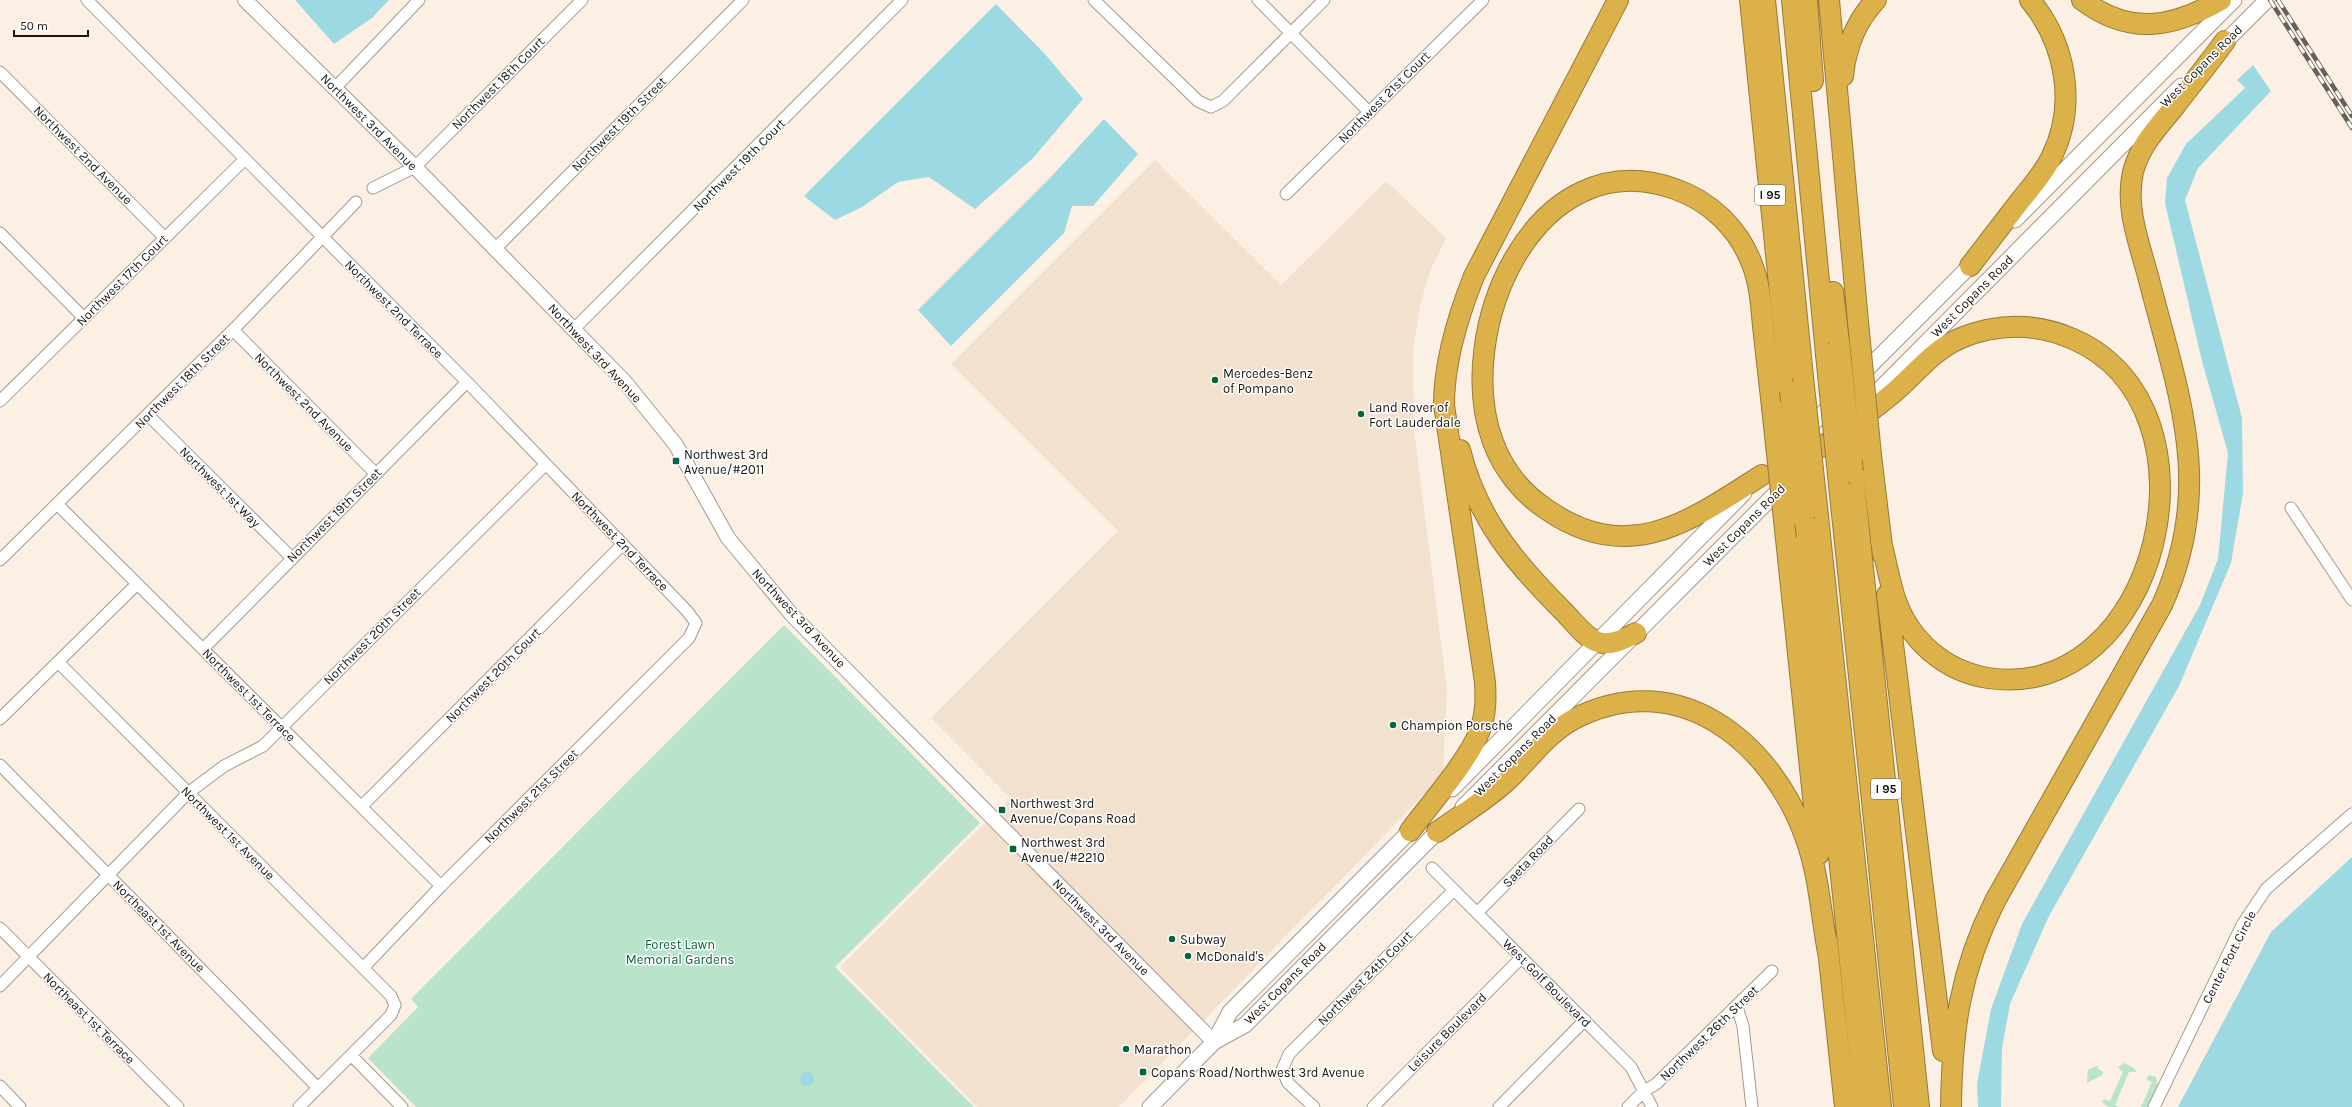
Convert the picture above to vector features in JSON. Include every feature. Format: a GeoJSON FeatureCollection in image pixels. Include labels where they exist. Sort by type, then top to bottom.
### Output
{"type":"FeatureCollection","features":[{"type":"Feature","properties":{"kind":"highway"},"geometry":{"type":"LineString","coordinates":[[1410,831],[1472,748],[1483,722],[1486,702],[1485,682],[1444,405],[1446,373],[1457,329],[1467,293],[1482,260],[1618,0]]}},
{"type":"Feature","properties":{"kind":"highway","name":"I 95"},"geometry":{"type":"LineString","coordinates":[[1750,0],[1797,384],[1865,1107]]}},
{"type":"Feature","properties":{"kind":"highway"},"geometry":{"type":"LineString","coordinates":[[1765,0],[1797,384]]}},
{"type":"Feature","properties":{"kind":"highway"},"geometry":{"type":"LineString","coordinates":[[1792,0],[1832,348]]}},
{"type":"Feature","properties":{"kind":"highway","name":"I 95"},"geometry":{"type":"LineString","coordinates":[[1807,0],[1832,348],[1919,1107]]}},
{"type":"Feature","properties":{"kind":"highway"},"geometry":{"type":"LineString","coordinates":[[1829,0],[1871,455],[1951,1107]]}},
{"type":"Feature","properties":{"kind":"highway"},"geometry":{"type":"LineString","coordinates":[[1840,118],[1848,47],[1857,26],[1876,0]]}},
{"type":"Feature","properties":{"kind":"highway"},"geometry":{"type":"LineString","coordinates":[[1970,266],[2043,173],[2056,148],[2063,124],[2066,95],[2062,62],[2052,32],[2030,0]]}},
{"type":"Feature","properties":{"kind":"highway"},"geometry":{"type":"LineString","coordinates":[[2082,0],[2096,10],[2115,19],[2150,25],[2182,20],[2222,0]]}},
{"type":"Feature","properties":{"kind":"highway"},"geometry":{"type":"LineString","coordinates":[[1951,1107],[1952,1054],[1956,1015],[1963,984],[1980,932],[1998,895],[2162,604],[2174,575],[2183,545],[2190,496],[2188,445],[2179,399],[2136,229],[2131,190],[2133,172],[2144,144],[2226,41]]}},
{"type":"Feature","properties":{"kind":"highway"},"geometry":{"type":"LineString","coordinates":[[1762,475],[1688,521],[1662,531],[1642,535],[1608,534],[1573,525],[1548,511],[1526,493],[1504,466],[1493,443],[1484,405],[1483,376],[1488,332],[1495,304],[1510,266],[1530,233],[1545,217],[1562,203],[1592,188],[1613,183],[1635,181],[1658,184],[1688,194],[1706,205],[1722,218],[1736,234],[1747,252],[1756,273],[1760,296],[1825,904],[1828,952],[1845,1107]]}},
{"type":"Feature","properties":{"kind":"highway"},"geometry":{"type":"LineString","coordinates":[[1822,447],[1889,397],[1938,350],[1973,333],[1997,328],[2020,326],[2043,329],[2078,341],[2108,359],[2124,376],[2138,395],[2153,430],[2158,457],[2159,503],[2152,545],[2137,588],[2118,620],[2096,646],[2071,665],[2040,677],[2006,680],[1972,674],[1942,660],[1921,642],[1903,617],[1894,593],[1881,542]]}},
{"type":"Feature","properties":{"kind":"highway"},"geometry":{"type":"LineString","coordinates":[[1457,329],[1452,382],[1454,420],[1467,473],[1481,508],[1500,540],[1522,569],[1586,634],[1597,642],[1614,643],[1636,633]]}},
{"type":"Feature","properties":{"kind":"highway"},"geometry":{"type":"LineString","coordinates":[[1846,478],[1904,1107]]}},
{"type":"Feature","properties":{"kind":"highway"},"geometry":{"type":"LineString","coordinates":[[1810,514],[1881,1107]]}},
{"type":"Feature","properties":{"kind":"highway"},"geometry":{"type":"LineString","coordinates":[[1437,832],[1501,786],[1557,730],[1582,715],[1602,707],[1636,702],[1658,702],[1690,709],[1718,723],[1741,740],[1766,766],[1788,798],[1802,828],[1812,860],[1828,952]]}},
{"type":"Feature","properties":{"kind":"main road","name":"West Copans Road"},"geometry":{"type":"LineString","coordinates":[[1214,1042],[1230,1012],[2234,0]]}},
{"type":"Feature","properties":{"kind":"main road","name":"West Copans Road"},"geometry":{"type":"LineString","coordinates":[[1150,1107],[1214,1042],[1244,1025],[2267,0]]}},
{"type":"Feature","properties":{"kind":"street","name":"Northwest 2nd Terrace"},"geometry":{"type":"LineString","coordinates":[[87,0],[244,160],[467,382],[623,544],[696,623]]}},
{"type":"Feature","properties":{"kind":"street","name":"Northwest 3rd Avenue"},"geometry":{"type":"LineString","coordinates":[[245,0],[415,166],[625,382],[676,445],[728,538],[792,615],[1214,1042]]}},
{"type":"Feature","properties":{"kind":"street"},"geometry":{"type":"LineString","coordinates":[[335,88],[418,0]]}},
{"type":"Feature","properties":{"kind":"street","name":"Northwest 18th Court"},"geometry":{"type":"LineString","coordinates":[[415,166],[582,0]]}},
{"type":"Feature","properties":{"kind":"street","name":"Northwest 19th Street"},"geometry":{"type":"LineString","coordinates":[[495,249],[743,0]]}},
{"type":"Feature","properties":{"kind":"street","name":"Northwest 19th Court"},"geometry":{"type":"LineString","coordinates":[[574,329],[902,0]]}},
{"type":"Feature","properties":{"kind":"street"},"geometry":{"type":"LineString","coordinates":[[1094,0],[1198,101],[1211,107],[1223,101],[1324,0]]}},
{"type":"Feature","properties":{"kind":"street"},"geometry":{"type":"LineString","coordinates":[[1258,0],[1369,112]]}},
{"type":"Feature","properties":{"kind":"street","name":"Northwest 21st Court"},"geometry":{"type":"LineString","coordinates":[[1286,194],[1483,0]]}},
{"type":"Feature","properties":{"kind":"street","name":"Northwest 2nd Avenue"},"geometry":{"type":"LineString","coordinates":[[0,72],[165,238]]}},
{"type":"Feature","properties":{"kind":"street","name":"Northwest 17th Court"},"geometry":{"type":"LineString","coordinates":[[1,396],[84,318],[244,160]]}},
{"type":"Feature","properties":{"kind":"street"},"geometry":{"type":"LineString","coordinates":[[373,188],[415,166]]}},
{"type":"Feature","properties":{"kind":"street","name":"Northwest 18th Street"},"geometry":{"type":"LineString","coordinates":[[1,556],[57,504],[148,415],[356,202]]}},
{"type":"Feature","properties":{"kind":"street"},"geometry":{"type":"LineString","coordinates":[[0,233],[84,318]]}},
{"type":"Feature","properties":{"kind":"street","name":"Northwest 2nd Avenue"},"geometry":{"type":"LineString","coordinates":[[232,330],[375,473]]}},
{"type":"Feature","properties":{"kind":"street","name":"Northwest 19th Street"},"geometry":{"type":"LineString","coordinates":[[202,649],[467,382]]}},
{"type":"Feature","properties":{"kind":"street","name":"Northwest 1st Way"},"geometry":{"type":"LineString","coordinates":[[148,415],[292,558]]}},
{"type":"Feature","properties":{"kind":"street","name":"Northwest 20th Street"},"geometry":{"type":"LineString","coordinates":[[0,986],[188,793],[224,766],[263,746],[546,464]]}},
{"type":"Feature","properties":{"kind":"street","name":"Northwest 1st Terrace"},"geometry":{"type":"LineString","coordinates":[[57,504],[280,728],[362,806],[441,886]]}},
{"type":"Feature","properties":{"kind":"street"},"geometry":{"type":"LineString","coordinates":[[2291,508],[2352,600]]}},
{"type":"Feature","properties":{"kind":"street","name":"Northwest 20th Court"},"geometry":{"type":"LineString","coordinates":[[362,806],[623,544]]}},
{"type":"Feature","properties":{"kind":"street"},"geometry":{"type":"LineString","coordinates":[[0,719],[137,584]]}},
{"type":"Feature","properties":{"kind":"street","name":"Northwest 21st Street"},"geometry":{"type":"LineString","coordinates":[[364,967],[441,886],[690,638],[696,623]]}},
{"type":"Feature","properties":{"kind":"street","name":"Northwest 1st Avenue"},"geometry":{"type":"LineString","coordinates":[[58,663],[364,967],[391,996],[395,1005],[391,1015],[351,1055]]}},
{"type":"Feature","properties":{"kind":"street","name":"Northeast 1st Avenue"},"geometry":{"type":"LineString","coordinates":[[0,765],[318,1088]]}},
{"type":"Feature","properties":{"kind":"street","name":"Saeta Road"},"geometry":{"type":"LineString","coordinates":[[1477,913],[1579,809]]}},
{"type":"Feature","properties":{"kind":"street","name":"Center Port Circle"},"geometry":{"type":"LineString","coordinates":[[2154,1107],[2242,926],[2266,889],[2352,814]]}},
{"type":"Feature","properties":{"kind":"street","name":"West Golf Boulevard"},"geometry":{"type":"LineString","coordinates":[[1432,868],[1585,1020],[1631,1068],[1652,1107]]}},
{"type":"Feature","properties":{"kind":"street","name":"Northwest 24th Court"},"geometry":{"type":"LineString","coordinates":[[1314,1107],[1288,1083],[1282,1070],[1288,1054],[1454,890]]}},
{"type":"Feature","properties":{"kind":"street","name":"Northeast 1st Terrace"},"geometry":{"type":"LineString","coordinates":[[0,928],[178,1107]]}},
{"type":"Feature","properties":{"kind":"street","name":"Leisure Boulevard"},"geometry":{"type":"LineString","coordinates":[[1373,1107],[1521,958]]}},
{"type":"Feature","properties":{"kind":"street","name":"Northwest 26th Street"},"geometry":{"type":"LineString","coordinates":[[1628,1107],[1644,1091],[1656,1084],[1737,1007],[1772,971]]}},
{"type":"Feature","properties":{"kind":"street"},"geometry":{"type":"LineString","coordinates":[[1737,1007],[1743,1026],[1752,1107]]}},
{"type":"Feature","properties":{"kind":"street"},"geometry":{"type":"LineString","coordinates":[[1499,1107],[1585,1020]]}},
{"type":"Feature","properties":{"kind":"street"},"geometry":{"type":"LineString","coordinates":[[299,1107],[351,1055],[402,1107]]}},
{"type":"Feature","properties":{"kind":"street"},"geometry":{"type":"LineString","coordinates":[[0,1086],[20,1107]]}},
{"type":"Feature","properties":{"kind":"shaded area"},"geometry":{"type":"Polygon","coordinates":[[[1155,160],[1281,285],[1386,181],[1446,238],[1431,269],[1420,305],[1413,351],[1414,430],[1447,689],[1443,775],[1119,1107],[977,1107],[840,967],[1010,798],[931,718],[1118,531],[951,364],[1155,160]]]}},
{"type":"Feature","properties":{"kind":"green space","name":"Forest Lawn Memorial Gardens"},"geometry":{"type":"Polygon","coordinates":[[[784,625],[980,823],[835,967],[974,1107],[416,1107],[368,1058],[418,1007],[411,999],[784,625]]]}},
{"type":"Feature","properties":{"kind":"green space"},"geometry":{"type":"Polygon","coordinates":[[[2124,1063],[2134,1068],[2137,1072],[2129,1072],[2115,1105],[2119,1107],[2108,1107],[2102,1102],[2104,1099],[2110,1101],[2123,1072],[2118,1067],[2124,1063]]]}},
{"type":"Feature","properties":{"kind":"green space"},"geometry":{"type":"Polygon","coordinates":[[[2099,1065],[2097,1068],[2103,1072],[2102,1075],[2087,1083],[2088,1070],[2099,1065]]]}},
{"type":"Feature","properties":{"kind":"green space"},"geometry":{"type":"Polygon","coordinates":[[[2149,1075],[2156,1077],[2158,1085],[2148,1107],[2141,1107],[2152,1082],[2146,1079],[2149,1075]]]}},
{"type":"Feature","properties":{"kind":"water"},"geometry":{"type":"Polygon","coordinates":[[[295,0],[389,0],[372,18],[334,44],[295,0]]]}},
{"type":"Feature","properties":{"kind":"water"},"geometry":{"type":"Polygon","coordinates":[[[996,4],[1044,53],[1083,99],[1033,158],[975,209],[929,177],[898,182],[862,207],[835,220],[804,196],[996,4]]]}},
{"type":"Feature","properties":{"kind":"water"},"geometry":{"type":"Polygon","coordinates":[[[2253,65],[2271,91],[2198,168],[2185,200],[2242,418],[2243,493],[2231,563],[2179,686],[2048,918],[2010,1004],[2002,1048],[2001,1107],[1978,1107],[1977,1084],[1991,1009],[2022,924],[2200,605],[2218,559],[2228,453],[2202,361],[2165,203],[2167,178],[2186,144],[2245,88],[2237,80],[2253,65]]]}},
{"type":"Feature","properties":{"kind":"water"},"geometry":{"type":"Polygon","coordinates":[[[1104,119],[1138,154],[1093,206],[1072,206],[1064,233],[951,346],[918,310],[1050,178],[1104,119]]]}},
{"type":"Feature","properties":{"kind":"water"},"geometry":{"type":"Polygon","coordinates":[[[2352,857],[2352,1107],[2178,1107],[2271,932],[2352,857]]]}},
{"type":"Feature","properties":{"kind":"water"},"geometry":{"type":"Polygon","coordinates":[[[807,1072],[812,1074],[814,1079],[812,1084],[807,1086],[802,1084],[800,1079],[802,1074],[807,1072]]]}},
{"type":"Feature","properties":{"kind":"railway"},"geometry":{"type":"LineString","coordinates":[[2270,0],[2352,128]]}},
{"type":"Feature","properties":{"kind":"railway"},"geometry":{"type":"LineString","coordinates":[[2278,0],[2352,116]]}},
{"type":"Feature","properties":{"kind":"place","name":"Mercedes-Benz of Pompano"},"geometry":{"type":"Point","coordinates":[1215,380]}},
{"type":"Feature","properties":{"kind":"place","name":"Land Rover of Fort Lauderdale"},"geometry":{"type":"Point","coordinates":[1361,414]}},
{"type":"Feature","properties":{"kind":"place","name":"Northwest 3rd Avenue/#2011"},"geometry":{"type":"Point","coordinates":[676,461]}},
{"type":"Feature","properties":{"kind":"place","name":"Champion Porsche"},"geometry":{"type":"Point","coordinates":[1393,725]}},
{"type":"Feature","properties":{"kind":"place","name":"Northwest 3rd Avenue/Copans Road"},"geometry":{"type":"Point","coordinates":[1002,810]}},
{"type":"Feature","properties":{"kind":"place","name":"Northwest 3rd Avenue/#2210"},"geometry":{"type":"Point","coordinates":[1013,849]}},
{"type":"Feature","properties":{"kind":"place","name":"Subway"},"geometry":{"type":"Point","coordinates":[1172,939]}},
{"type":"Feature","properties":{"kind":"place","name":"McDonald's"},"geometry":{"type":"Point","coordinates":[1188,956]}},
{"type":"Feature","properties":{"kind":"place","name":"Marathon"},"geometry":{"type":"Point","coordinates":[1126,1049]}},
{"type":"Feature","properties":{"kind":"place","name":"Copans Road/Northwest 3rd Avenue"},"geometry":{"type":"Point","coordinates":[1143,1072]}}]}
